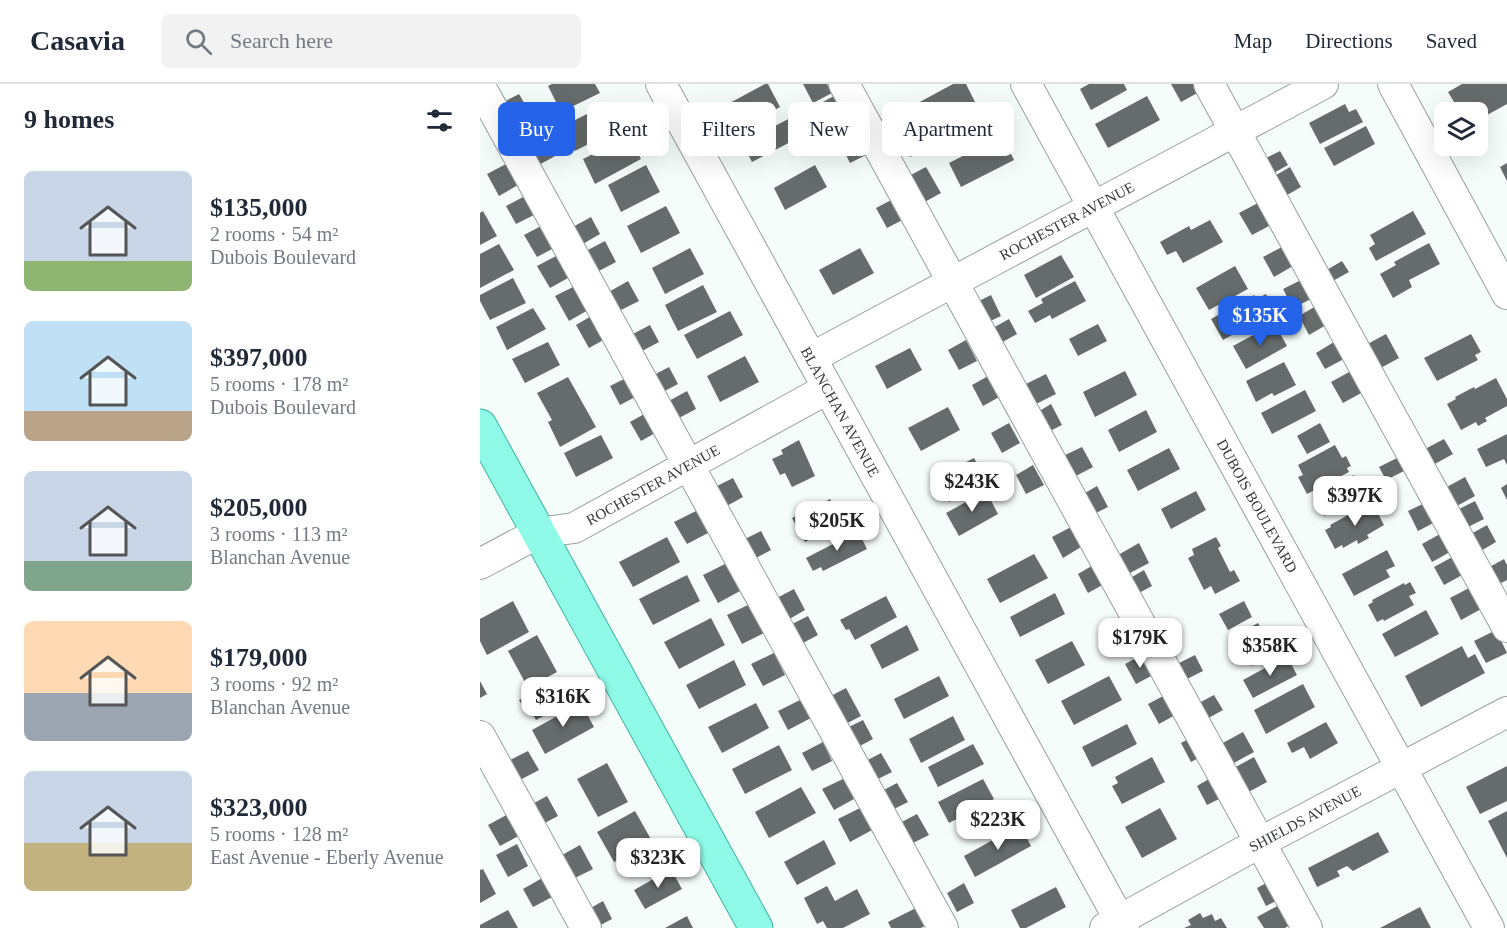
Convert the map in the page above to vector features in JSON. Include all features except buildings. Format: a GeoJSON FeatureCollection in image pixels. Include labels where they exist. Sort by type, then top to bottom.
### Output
{"type":"FeatureCollection","features":[{"type":"Feature","properties":{"kind":"main road"},"geometry":{"type":"LineString","coordinates":[[480,426],[756,928]]}},
{"type":"Feature","properties":{"kind":"street","name":"BLANCHAN AVENUE"},"geometry":{"type":"LineString","coordinates":[[661,84],[1116,925]]}},
{"type":"Feature","properties":{"kind":"street"},"geometry":{"type":"LineString","coordinates":[[844,84],[1307,928]]}},
{"type":"Feature","properties":{"kind":"street","name":"DUBOIS BOULEVARD"},"geometry":{"type":"LineString","coordinates":[[1026,84],[1490,928]]}},
{"type":"Feature","properties":{"kind":"street"},"geometry":{"type":"LineString","coordinates":[[1209,84],[1507,627]]}},
{"type":"Feature","properties":{"kind":"street","name":"ROCHESTER AVENUE"},"geometry":{"type":"LineString","coordinates":[[811,358],[1323,84]]}},
{"type":"Feature","properties":{"kind":"street"},"geometry":{"type":"LineString","coordinates":[[1393,84],[1507,294]]}},
{"type":"Feature","properties":{"kind":"street"},"geometry":{"type":"LineString","coordinates":[[480,86],[943,928]]}},
{"type":"Feature","properties":{"kind":"street","name":"ROCHESTER AVENUE"},"geometry":{"type":"LineString","coordinates":[[538,533],[574,528],[827,389]]}},
{"type":"Feature","properties":{"kind":"street"},"geometry":{"type":"LineString","coordinates":[[480,564],[538,533]]}},
{"type":"Feature","properties":{"kind":"street","name":"SHIELDS AVENUE"},"geometry":{"type":"LineString","coordinates":[[1116,925],[1261,842],[1507,712]]}},
{"type":"Feature","properties":{"kind":"street"},"geometry":{"type":"LineString","coordinates":[[480,735],[586,928]]}}]}
